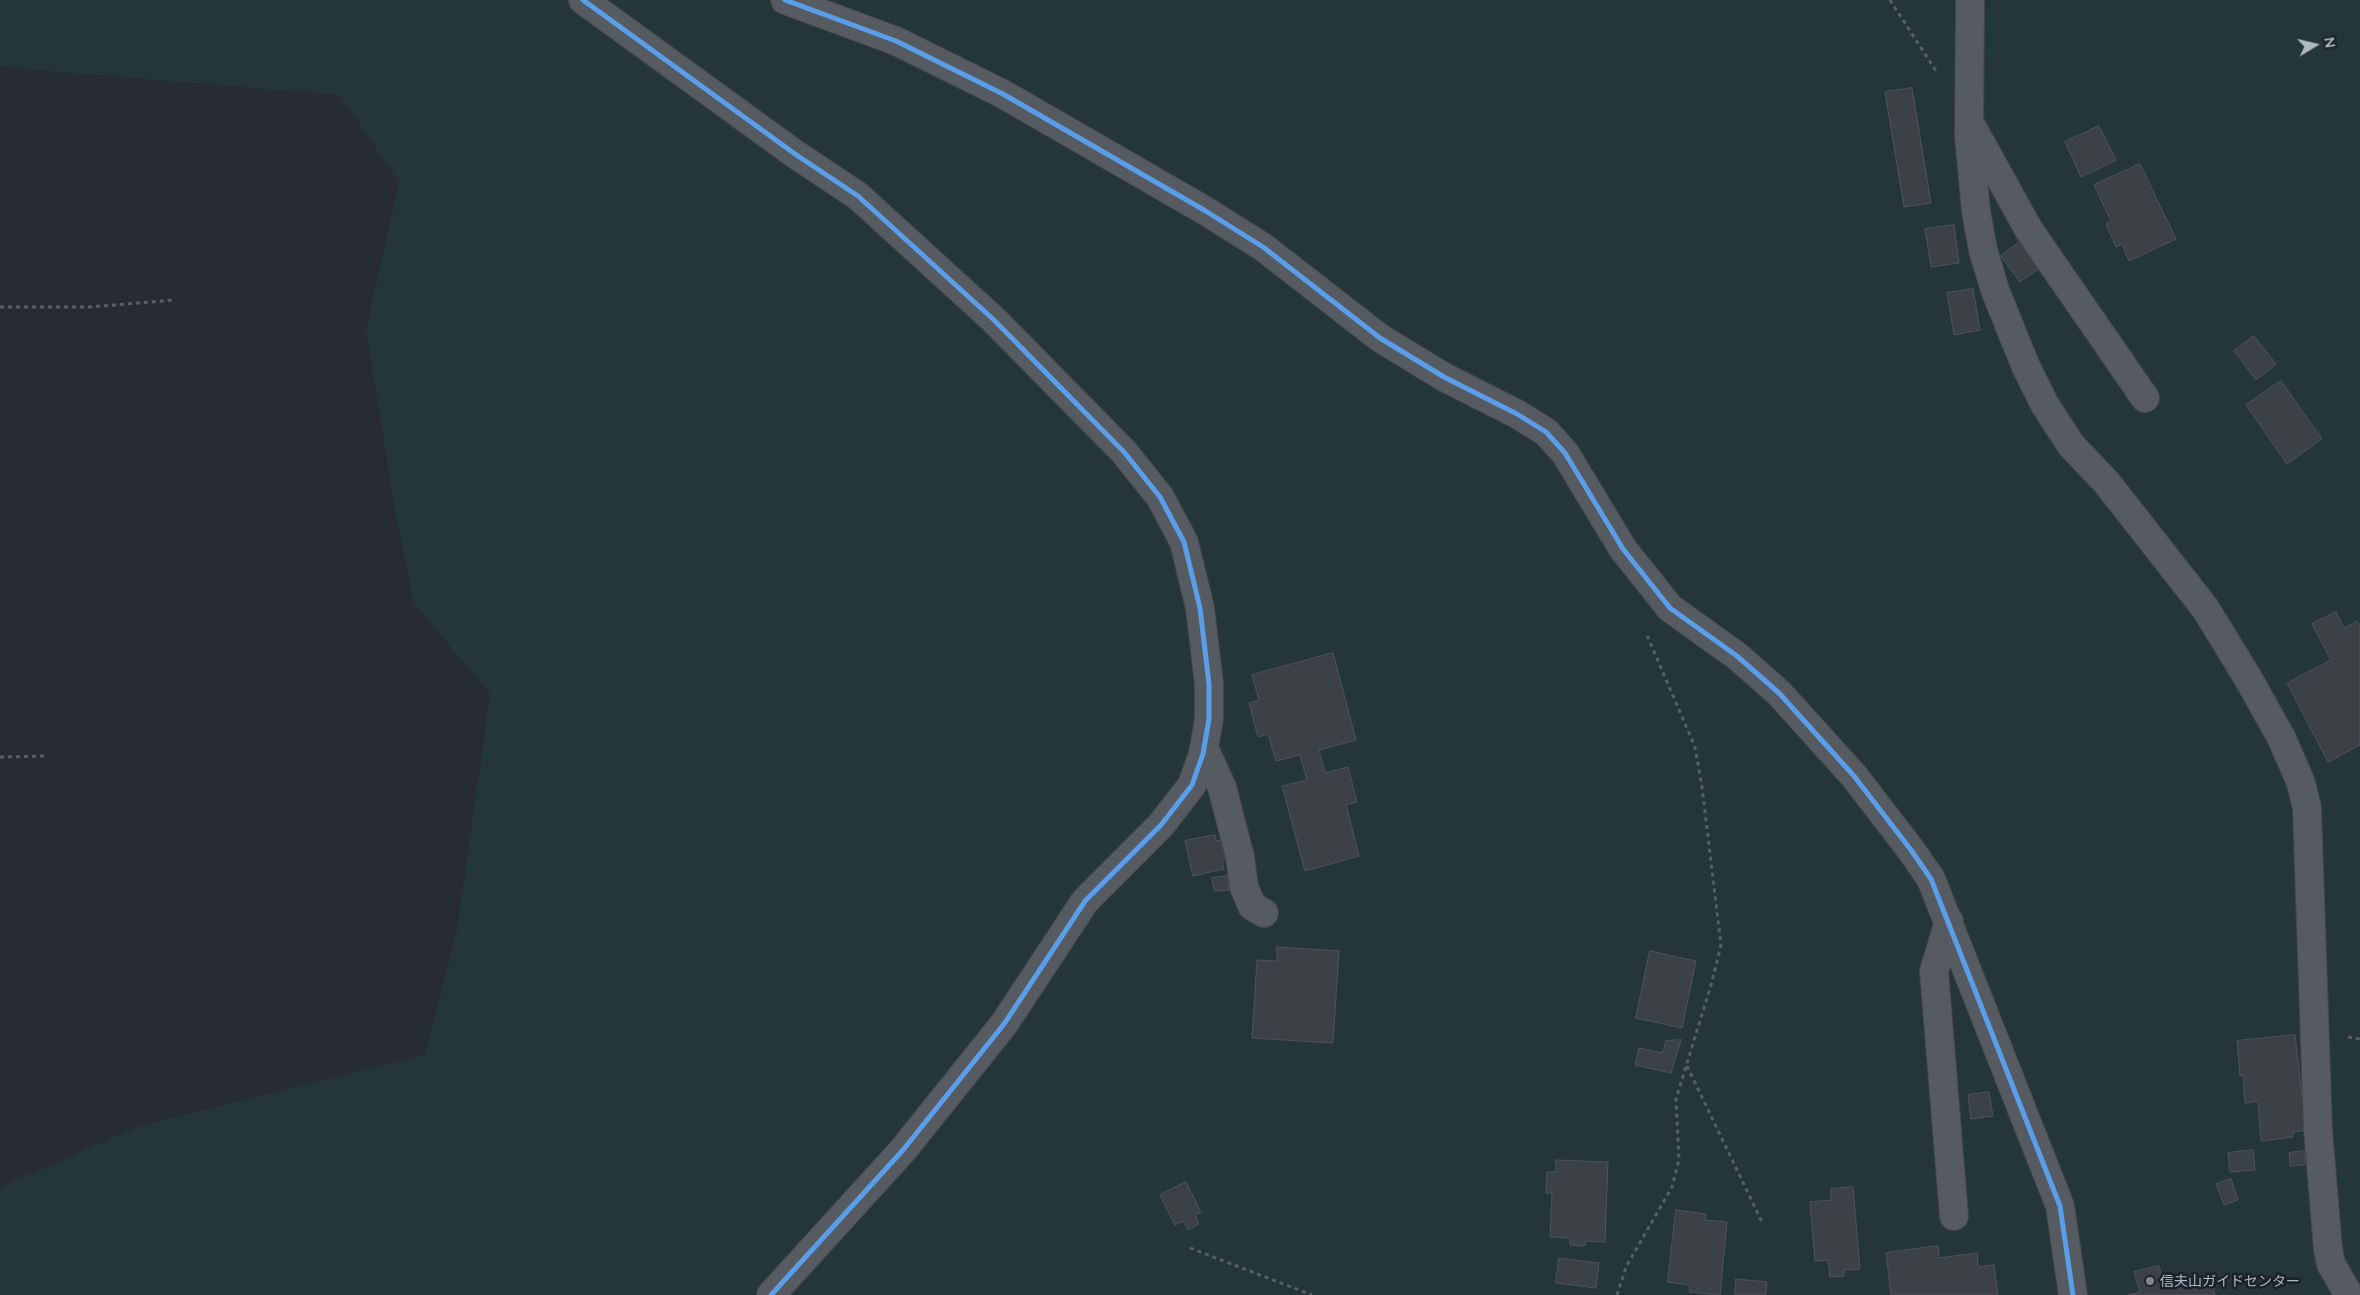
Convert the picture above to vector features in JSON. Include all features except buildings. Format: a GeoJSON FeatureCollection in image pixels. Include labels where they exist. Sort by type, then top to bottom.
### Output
{"type":"FeatureCollection","features":[{"type":"Feature","properties":{"kind":"street"},"geometry":{"type":"LineString","coordinates":[[583,0],[795,154],[858,196],[994,320],[1124,452],[1160,497],[1184,542],[1200,608],[1208,684],[1209,719],[1204,748],[1192,785],[1161,825],[1085,901],[1004,1024],[903,1150],[771,1295]]}},
{"type":"Feature","properties":{"kind":"street"},"geometry":{"type":"LineString","coordinates":[[785,0],[896,41],[1003,94],[1204,210],[1264,247],[1317,290],[1388,343],[1444,377],[1517,414],[1546,432],[1565,453],[1623,549],[1670,608],[1737,656],[1779,693],[1854,776],[1912,850],[1931,879],[2060,1206],[2073,1295]]}},
{"type":"Feature","properties":{"kind":"street"},"geometry":{"type":"LineString","coordinates":[[1970,0],[1969,121],[1976,211],[1983,250],[1995,290],[2030,375],[2045,405],[2071,445],[2106,483],[2205,608],[2248,678],[2282,739],[2301,783],[2307,808],[2318,1130],[2328,1248],[2331,1264],[2349,1295]]}},
{"type":"Feature","properties":{"kind":"street"},"geometry":{"type":"LineString","coordinates":[[1969,121],[2029,230],[2145,398]]}},
{"type":"Feature","properties":{"kind":"street"},"geometry":{"type":"LineString","coordinates":[[1204,748],[1222,787],[1240,857],[1244,887],[1252,906],[1264,913]]}},
{"type":"Feature","properties":{"kind":"street"},"geometry":{"type":"LineString","coordinates":[[1949,922],[1934,971],[1954,1216]]}},
{"type":"Feature","properties":{"kind":"path"},"geometry":{"type":"LineString","coordinates":[[1890,0],[1940,78]]}},
{"type":"Feature","properties":{"kind":"path"},"geometry":{"type":"LineString","coordinates":[[0,307],[89,308],[175,300]]}},
{"type":"Feature","properties":{"kind":"path"},"geometry":{"type":"LineString","coordinates":[[1617,1295],[1626,1266],[1672,1187],[1679,1160],[1676,1099],[1711,985],[1721,945],[1695,747],[1642,625]]}},
{"type":"Feature","properties":{"kind":"path"},"geometry":{"type":"LineString","coordinates":[[0,757],[44,756]]}},
{"type":"Feature","properties":{"kind":"path"},"geometry":{"type":"LineString","coordinates":[[1686,1066],[1762,1222]]}},
{"type":"Feature","properties":{"kind":"path"},"geometry":{"type":"LineString","coordinates":[[1190,1248],[1312,1295]]}},
{"type":"Feature","properties":{"kind":"shaded area"},"geometry":{"type":"Polygon","coordinates":[[[0,0],[2360,0],[2360,1295],[0,1295],[0,1187],[142,1125],[425,1054],[457,931],[490,694],[414,603],[396,515],[366,330],[399,182],[340,95],[22,69],[0,65],[0,0]]]}},
{"type":"Feature","properties":{"kind":"cycle path"},"geometry":{"type":"LineString","coordinates":[[583,0],[795,154],[858,196],[994,320],[1124,452],[1160,497],[1184,542],[1200,608],[1209,684],[1209,719],[1203,754],[1192,785],[1161,825],[1085,901],[1004,1024],[903,1150],[771,1295]]}},
{"type":"Feature","properties":{"kind":"cycle path"},"geometry":{"type":"LineString","coordinates":[[785,0],[896,41],[1003,94],[1204,210],[1263,247],[1380,338],[1444,377],[1517,414],[1546,432],[1565,453],[1623,549],[1670,608],[1737,656],[1779,693],[1854,776],[1931,879],[2060,1206],[2073,1295]]}},
{"type":"Feature","properties":{"kind":"place","name":"信夫山ガイドセンター"},"geometry":{"type":"Point","coordinates":[2150,1281]}}]}
